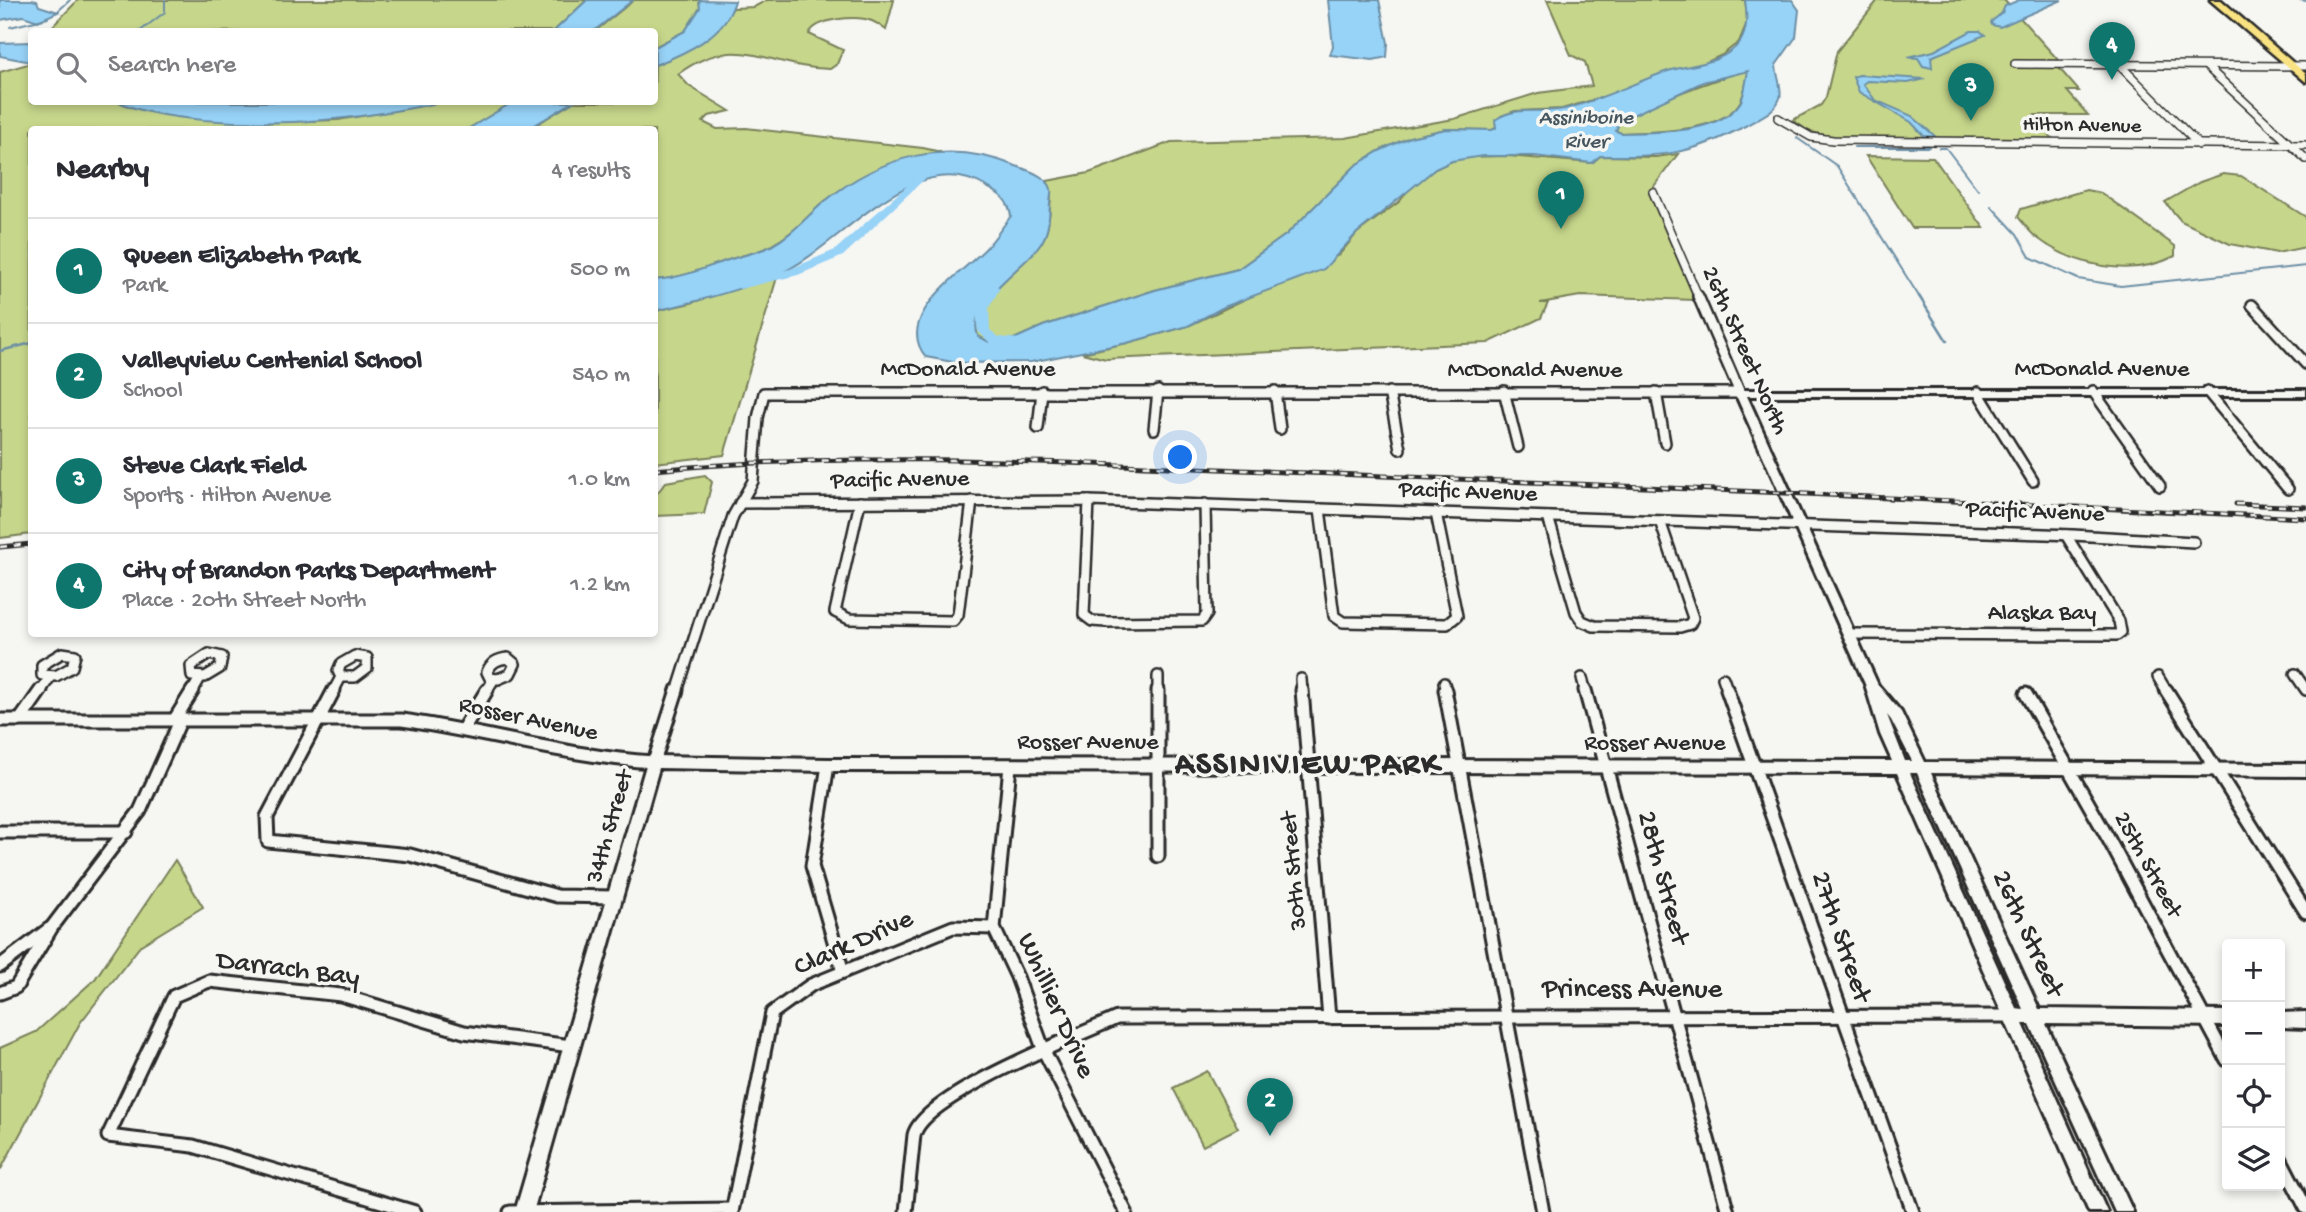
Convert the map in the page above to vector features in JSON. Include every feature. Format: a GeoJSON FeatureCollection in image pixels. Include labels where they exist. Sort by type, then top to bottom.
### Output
{"type":"FeatureCollection","features":[{"type":"Feature","properties":{"kind":"main road"},"geometry":{"type":"LineString","coordinates":[[2215,0],[2301,67]]}},
{"type":"Feature","properties":{"kind":"main road"},"geometry":{"type":"LineString","coordinates":[[2226,0],[2301,67],[2306,79]]}},
{"type":"Feature","properties":{"kind":"street"},"geometry":{"type":"LineString","coordinates":[[2015,64],[2301,67]]}},
{"type":"Feature","properties":{"kind":"street"},"geometry":{"type":"LineString","coordinates":[[2121,66],[2199,145]]}},
{"type":"Feature","properties":{"kind":"street"},"geometry":{"type":"LineString","coordinates":[[2207,67],[2306,159]]}},
{"type":"Feature","properties":{"kind":"street","name":"Hilton Avenue"},"geometry":{"type":"LineString","coordinates":[[1778,118],[1811,136],[1833,140],[2306,145]]}},
{"type":"Feature","properties":{"kind":"street","name":"26th Street North"},"geometry":{"type":"LineString","coordinates":[[1653,192],[1799,525]]}},
{"type":"Feature","properties":{"kind":"street"},"geometry":{"type":"LineString","coordinates":[[2252,306],[2306,365]]}},
{"type":"Feature","properties":{"kind":"street"},"geometry":{"type":"LineString","coordinates":[[1038,428],[1042,391]]}},
{"type":"Feature","properties":{"kind":"street"},"geometry":{"type":"LineString","coordinates":[[1154,429],[1158,391]]}},
{"type":"Feature","properties":{"kind":"street"},"geometry":{"type":"LineString","coordinates":[[1275,391],[1280,429]]}},
{"type":"Feature","properties":{"kind":"street"},"geometry":{"type":"LineString","coordinates":[[1504,391],[1518,447]]}},
{"type":"Feature","properties":{"kind":"street"},"geometry":{"type":"LineString","coordinates":[[2093,391],[2160,486]]}},
{"type":"Feature","properties":{"kind":"street"},"geometry":{"type":"LineString","coordinates":[[2207,391],[2288,489]]}},
{"type":"Feature","properties":{"kind":"street"},"geometry":{"type":"LineString","coordinates":[[1389,392],[1400,449]]}},
{"type":"Feature","properties":{"kind":"street"},"geometry":{"type":"LineString","coordinates":[[1656,392],[1665,443]]}},
{"type":"Feature","properties":{"kind":"street"},"geometry":{"type":"LineString","coordinates":[[1978,392],[2033,481]]}},
{"type":"Feature","properties":{"kind":"street","name":"McDonald Avenue"},"geometry":{"type":"LineString","coordinates":[[764,393],[2306,393]]}},
{"type":"Feature","properties":{"kind":"street","name":"34th Street"},"geometry":{"type":"LineString","coordinates":[[524,1212],[654,762],[733,516],[751,488],[757,459],[758,418],[764,393]]}},
{"type":"Feature","properties":{"kind":"street"},"geometry":{"type":"LineString","coordinates":[[860,502],[835,612],[849,619],[953,621],[958,615],[972,501]]}},
{"type":"Feature","properties":{"kind":"street"},"geometry":{"type":"LineString","coordinates":[[1089,501],[1084,615],[1092,621],[1106,622],[1202,621],[1208,614],[1205,504]]}},
{"type":"Feature","properties":{"kind":"street","name":"Pacific Avenue"},"geometry":{"type":"LineString","coordinates":[[740,503],[1089,501],[1205,504],[2194,542]]}},
{"type":"Feature","properties":{"kind":"street"},"geometry":{"type":"LineString","coordinates":[[1320,509],[1334,616],[1343,622],[1447,624],[1454,621],[1457,615],[1436,513]]}},
{"type":"Feature","properties":{"kind":"street"},"geometry":{"type":"LineString","coordinates":[[1548,517],[1576,612],[1582,621],[1594,626],[1680,627],[1690,624],[1693,618],[1660,521]]}},
{"type":"Feature","properties":{"kind":"street","name":"26th Street"},"geometry":{"type":"LineString","coordinates":[[1799,525],[1871,684],[1901,767],[2098,1212]]}},
{"type":"Feature","properties":{"kind":"street","name":"Alaska Bay"},"geometry":{"type":"LineString","coordinates":[[1849,634],[2117,635],[2121,632],[2119,621],[2066,535]]}},
{"type":"Feature","properties":{"kind":"street"},"geometry":{"type":"LineString","coordinates":[[2295,674],[2306,690]]}},
{"type":"Feature","properties":{"kind":"street"},"geometry":{"type":"LineString","coordinates":[[20,720],[50,677]]}},
{"type":"Feature","properties":{"kind":"street"},"geometry":{"type":"LineString","coordinates":[[341,677],[267,817],[268,841],[410,855],[557,896],[615,897]]}},
{"type":"Feature","properties":{"kind":"street"},"geometry":{"type":"LineString","coordinates":[[1158,677],[1158,856]]}},
{"type":"Feature","properties":{"kind":"street"},"geometry":{"type":"LineString","coordinates":[[2158,677],[2306,912]]}},
{"type":"Feature","properties":{"kind":"street"},"geometry":{"type":"LineString","coordinates":[[0,993],[16,987],[52,927],[126,832],[152,787],[178,719],[200,678]]}},
{"type":"Feature","properties":{"kind":"street","name":"28th Street"},"geometry":{"type":"LineString","coordinates":[[1582,678],[1728,1212]]}},
{"type":"Feature","properties":{"kind":"street","name":"27th Street"},"geometry":{"type":"LineString","coordinates":[[1723,678],[1913,1212]]}},
{"type":"Feature","properties":{"kind":"street"},"geometry":{"type":"LineString","coordinates":[[463,729],[494,679]]}},
{"type":"Feature","properties":{"kind":"street","name":"30th Street"},"geometry":{"type":"LineString","coordinates":[[1301,679],[1329,1018]]}},
{"type":"Feature","properties":{"kind":"street"},"geometry":{"type":"LineString","coordinates":[[1444,682],[1543,1212]]}},
{"type":"Feature","properties":{"kind":"street","name":"26th Street"},"geometry":{"type":"LineString","coordinates":[[1871,684],[1896,716],[1922,767],[2124,1212]]}},
{"type":"Feature","properties":{"kind":"street","name":"25th Street"},"geometry":{"type":"LineString","coordinates":[[2026,694],[2108,838],[2222,1051]]}},
{"type":"Feature","properties":{"kind":"street","name":"Rosser Avenue"},"geometry":{"type":"LineString","coordinates":[[0,720],[402,720],[463,729],[604,759],[654,762],[1010,766],[1754,766],[2306,770]]}},
{"type":"Feature","properties":{"kind":"street"},"geometry":{"type":"LineString","coordinates":[[828,765],[812,866],[843,972]]}},
{"type":"Feature","properties":{"kind":"street","name":"Whillier Drive"},"geometry":{"type":"LineString","coordinates":[[1010,766],[994,928],[1017,977],[1044,1051],[1126,1212]]}},
{"type":"Feature","properties":{"kind":"street"},"geometry":{"type":"LineString","coordinates":[[0,832],[126,832]]}},
{"type":"Feature","properties":{"kind":"street"},"geometry":{"type":"LineString","coordinates":[[0,966],[52,927]]}},
{"type":"Feature","properties":{"kind":"street","name":"Clark Drive"},"geometry":{"type":"LineString","coordinates":[[732,1210],[772,1013],[811,985],[953,927],[994,928]]}},
{"type":"Feature","properties":{"kind":"street","name":"Darrach Bay"},"geometry":{"type":"LineString","coordinates":[[415,1212],[193,1146],[108,1136],[174,996],[209,981],[341,995],[464,1032],[571,1046]]}},
{"type":"Feature","properties":{"kind":"street","name":"Princess Avenue"},"geometry":{"type":"LineString","coordinates":[[906,1212],[916,1125],[938,1105],[1044,1051],[1117,1018],[2222,1018]]}},
{"type":"Feature","properties":{"kind":"street"},"geometry":{"type":"LineString","coordinates":[[2285,1020],[2306,1020]]}},
{"type":"Feature","properties":{"kind":"street"},"geometry":{"type":"LineString","coordinates":[[2285,1168],[2306,1208]]}},
{"type":"Feature","properties":{"kind":"street"},"geometry":{"type":"LineString","coordinates":[[510,1212],[732,1210]]}},
{"type":"Feature","properties":{"kind":"green space"},"geometry":{"type":"Polygon","coordinates":[[[78,0],[587,0],[557,28],[51,28],[78,0]]]}},
{"type":"Feature","properties":{"kind":"green space"},"geometry":{"type":"Polygon","coordinates":[[[634,0],[699,0],[700,8],[685,31],[658,45],[658,28],[599,28],[634,0]]]}},
{"type":"Feature","properties":{"kind":"green space"},"geometry":{"type":"Polygon","coordinates":[[[767,0],[894,0],[886,30],[872,21],[857,18],[828,21],[813,29],[809,34],[843,50],[837,64],[830,69],[736,53],[699,61],[678,74],[689,86],[730,111],[709,116],[703,122],[717,129],[746,128],[941,152],[909,158],[865,175],[825,201],[787,236],[767,247],[694,272],[658,280],[658,126],[534,126],[568,105],[658,105],[658,64],[699,43],[718,27],[733,8],[754,7],[767,0]]]}},
{"type":"Feature","properties":{"kind":"green space"},"geometry":{"type":"Polygon","coordinates":[[[1547,0],[1745,0],[1748,20],[1739,42],[1722,55],[1701,65],[1669,71],[1616,93],[1562,109],[1515,111],[1501,116],[1496,128],[1492,130],[1446,129],[1410,137],[1379,151],[1355,166],[1287,234],[1238,269],[1155,290],[1043,326],[1014,339],[989,342],[978,336],[976,323],[987,299],[1032,254],[1045,236],[1051,197],[1047,181],[1089,173],[1171,142],[1345,138],[1454,119],[1538,93],[1592,86],[1585,62],[1571,55],[1547,0]]]}},
{"type":"Feature","properties":{"kind":"green space"},"geometry":{"type":"Polygon","coordinates":[[[1878,0],[2004,0],[2060,62],[2012,62],[2017,68],[2059,68],[2079,91],[2067,91],[2088,115],[2034,115],[2053,139],[1835,138],[1808,131],[1793,120],[1821,105],[1826,97],[1837,51],[1878,0]]]}},
{"type":"Feature","properties":{"kind":"green space"},"geometry":{"type":"Polygon","coordinates":[[[28,64],[28,105],[126,105],[252,123],[338,120],[426,105],[508,105],[473,126],[28,126],[28,534],[0,538],[0,72],[28,64]]]}},
{"type":"Feature","properties":{"kind":"green space"},"geometry":{"type":"Polygon","coordinates":[[[1749,70],[1740,102],[1718,120],[1668,131],[1616,131],[1619,121],[1651,106],[1698,86],[1749,70]]]}},
{"type":"Feature","properties":{"kind":"green space"},"geometry":{"type":"Polygon","coordinates":[[[1678,154],[1649,193],[1695,300],[1580,296],[1540,303],[1548,303],[1541,318],[1488,343],[1106,359],[1082,353],[1188,326],[1339,255],[1357,233],[1400,201],[1407,191],[1435,169],[1452,161],[1465,157],[1508,156],[1592,163],[1600,156],[1655,157],[1678,154]]]}},
{"type":"Feature","properties":{"kind":"green space"},"geometry":{"type":"Polygon","coordinates":[[[1866,156],[1933,157],[1984,228],[1912,228],[1866,156]]]}},
{"type":"Feature","properties":{"kind":"green space"},"geometry":{"type":"Polygon","coordinates":[[[2223,174],[2241,176],[2306,217],[2306,247],[2277,253],[2230,244],[2181,221],[2165,202],[2200,182],[2223,174]]]}},
{"type":"Feature","properties":{"kind":"green space"},"geometry":{"type":"Polygon","coordinates":[[[2086,190],[2101,193],[2175,246],[2175,256],[2140,267],[2122,268],[2085,262],[2068,256],[2033,235],[2018,217],[2021,209],[2086,190]]]}},
{"type":"Feature","properties":{"kind":"green space"},"geometry":{"type":"Polygon","coordinates":[[[778,274],[724,455],[658,463],[658,310],[691,303],[778,274]]]}},
{"type":"Feature","properties":{"kind":"green space"},"geometry":{"type":"Polygon","coordinates":[[[705,475],[712,482],[704,514],[658,516],[658,492],[666,482],[705,475]]]}},
{"type":"Feature","properties":{"kind":"green space"},"geometry":{"type":"Polygon","coordinates":[[[175,860],[203,907],[141,945],[80,1023],[0,1171],[0,1048],[36,1032],[95,979],[175,860]]]}},
{"type":"Feature","properties":{"kind":"green space"},"geometry":{"type":"Polygon","coordinates":[[[1207,1071],[1238,1128],[1203,1146],[1173,1088],[1207,1071]]]}},
{"type":"Feature","properties":{"kind":"water"},"geometry":{"type":"Polygon","coordinates":[[[0,0],[37,1],[39,6],[58,12],[38,21],[23,16],[0,20],[0,0]]]}},
{"type":"Feature","properties":{"kind":"water"},"geometry":{"type":"Polygon","coordinates":[[[587,0],[633,0],[598,28],[557,28],[587,0]]]}},
{"type":"Feature","properties":{"kind":"water"},"geometry":{"type":"Polygon","coordinates":[[[699,0],[735,1],[723,24],[703,42],[658,64],[658,45],[685,31],[700,8],[699,0]]]}},
{"type":"Feature","properties":{"kind":"water"},"geometry":{"type":"Polygon","coordinates":[[[1328,0],[1379,0],[1388,43],[1387,57],[1373,60],[1330,55],[1333,46],[1328,0]]]}},
{"type":"Feature","properties":{"kind":"water","name":"Assiniboine River"},"geometry":{"type":"Polygon","coordinates":[[[1745,0],[1792,0],[1799,10],[1796,37],[1776,65],[1780,98],[1775,107],[1762,117],[1710,143],[1659,155],[1600,156],[1592,163],[1534,156],[1483,156],[1452,161],[1435,169],[1357,233],[1324,269],[1224,307],[1188,326],[1127,343],[1031,362],[958,363],[926,357],[918,342],[918,326],[924,311],[948,282],[988,246],[1011,216],[1006,201],[999,194],[985,186],[957,177],[930,179],[903,189],[877,205],[801,262],[777,275],[716,296],[658,310],[658,280],[693,272],[771,246],[786,237],[846,186],[892,163],[916,156],[965,153],[990,158],[1031,172],[1046,180],[1051,189],[1048,226],[1043,240],[988,299],[976,323],[978,336],[989,342],[1014,339],[1043,326],[1155,290],[1238,269],[1287,234],[1355,166],[1410,137],[1446,129],[1492,130],[1496,128],[1495,120],[1503,115],[1577,106],[1665,72],[1705,63],[1733,50],[1743,37],[1746,21],[1745,0]],[[1748,71],[1703,82],[1620,121],[1616,131],[1668,132],[1702,126],[1730,113],[1740,103],[1748,71]]]}},
{"type":"Feature","properties":{"kind":"water"},"geometry":{"type":"Polygon","coordinates":[[[2019,0],[2062,0],[2000,27],[1992,25],[1991,22],[2002,13],[2005,6],[2019,0]]]}},
{"type":"Feature","properties":{"kind":"water"},"geometry":{"type":"Polygon","coordinates":[[[1971,31],[1980,31],[1985,35],[1931,57],[1932,68],[1923,66],[1918,58],[1908,57],[1934,51],[1971,31]]]}},
{"type":"Feature","properties":{"kind":"water"},"geometry":{"type":"Polygon","coordinates":[[[28,42],[28,61],[0,56],[0,43],[28,42]]]}},
{"type":"Feature","properties":{"kind":"water"},"geometry":{"type":"Polygon","coordinates":[[[1859,75],[1925,79],[1908,83],[1867,81],[1863,84],[1875,100],[1912,116],[1936,137],[1924,136],[1911,122],[1859,92],[1853,77],[1859,75]]]}},
{"type":"Feature","properties":{"kind":"water"},"geometry":{"type":"Polygon","coordinates":[[[128,105],[426,105],[353,117],[265,123],[203,120],[128,105]]]}},
{"type":"Feature","properties":{"kind":"water"},"geometry":{"type":"Polygon","coordinates":[[[508,105],[568,105],[533,126],[473,126],[508,105]]]}},
{"type":"Feature","properties":{"kind":"waterway"},"geometry":{"type":"LineString","coordinates":[[57,12],[70,0]]}},
{"type":"Feature","properties":{"kind":"waterway"},"geometry":{"type":"LineString","coordinates":[[144,28],[165,12],[165,0]]}},
{"type":"Feature","properties":{"kind":"waterway"},"geometry":{"type":"LineString","coordinates":[[2300,0],[2306,1]]}},
{"type":"Feature","properties":{"kind":"waterway"},"geometry":{"type":"LineString","coordinates":[[10,27],[48,18]]}},
{"type":"Feature","properties":{"kind":"waterway"},"geometry":{"type":"LineString","coordinates":[[1797,138],[1837,166],[1920,298]]}},
{"type":"Feature","properties":{"kind":"waterway"},"geometry":{"type":"LineString","coordinates":[[1854,147],[1929,147]]}},
{"type":"Feature","properties":{"kind":"waterway"},"geometry":{"type":"LineString","coordinates":[[1939,148],[1946,148],[1978,190]]}},
{"type":"Feature","properties":{"kind":"waterway","name":"Assiniboine River"},"geometry":{"type":"LineString","coordinates":[[740,285],[794,272],[839,253],[928,170]]}},
{"type":"Feature","properties":{"kind":"waterway"},"geometry":{"type":"LineString","coordinates":[[1991,206],[2017,234],[2030,257],[2078,279],[2121,286],[2306,266]]}},
{"type":"Feature","properties":{"kind":"waterway","name":"Assiniboine River"},"geometry":{"type":"LineString","coordinates":[[994,288],[983,308],[984,331],[996,341],[1016,342]]}},
{"type":"Feature","properties":{"kind":"waterway"},"geometry":{"type":"LineString","coordinates":[[1919,296],[1947,341]]}},
{"type":"Feature","properties":{"kind":"waterway"},"geometry":{"type":"LineString","coordinates":[[0,351],[28,344]]}},
{"type":"Feature","properties":{"kind":"railway"},"geometry":{"type":"LineString","coordinates":[[658,470],[824,460],[994,461],[1699,489],[2306,518]]}},
{"type":"Feature","properties":{"kind":"railway"},"geometry":{"type":"LineString","coordinates":[[2236,504],[2306,507]]}},
{"type":"Feature","properties":{"kind":"railway"},"geometry":{"type":"LineString","coordinates":[[0,547],[28,544]]}},
{"type":"Feature","properties":{"kind":"place","name":"City of Brandon Parks Department"},"geometry":{"type":"Point","coordinates":[2112,80]}},
{"type":"Feature","properties":{"kind":"place","name":"Steve Clark Field"},"geometry":{"type":"Point","coordinates":[1971,121]}},
{"type":"Feature","properties":{"kind":"place","name":"Queen Elizabeth Park"},"geometry":{"type":"Point","coordinates":[1561,229]}},
{"type":"Feature","properties":{"kind":"place","name":"Valleyview Centenial School"},"geometry":{"type":"Point","coordinates":[1270,1136]}},
{"type":"Feature","properties":{"kind":"district","name":"ASSINIVIEW PARK"},"geometry":{"type":"Point","coordinates":[1308,766]}}]}
